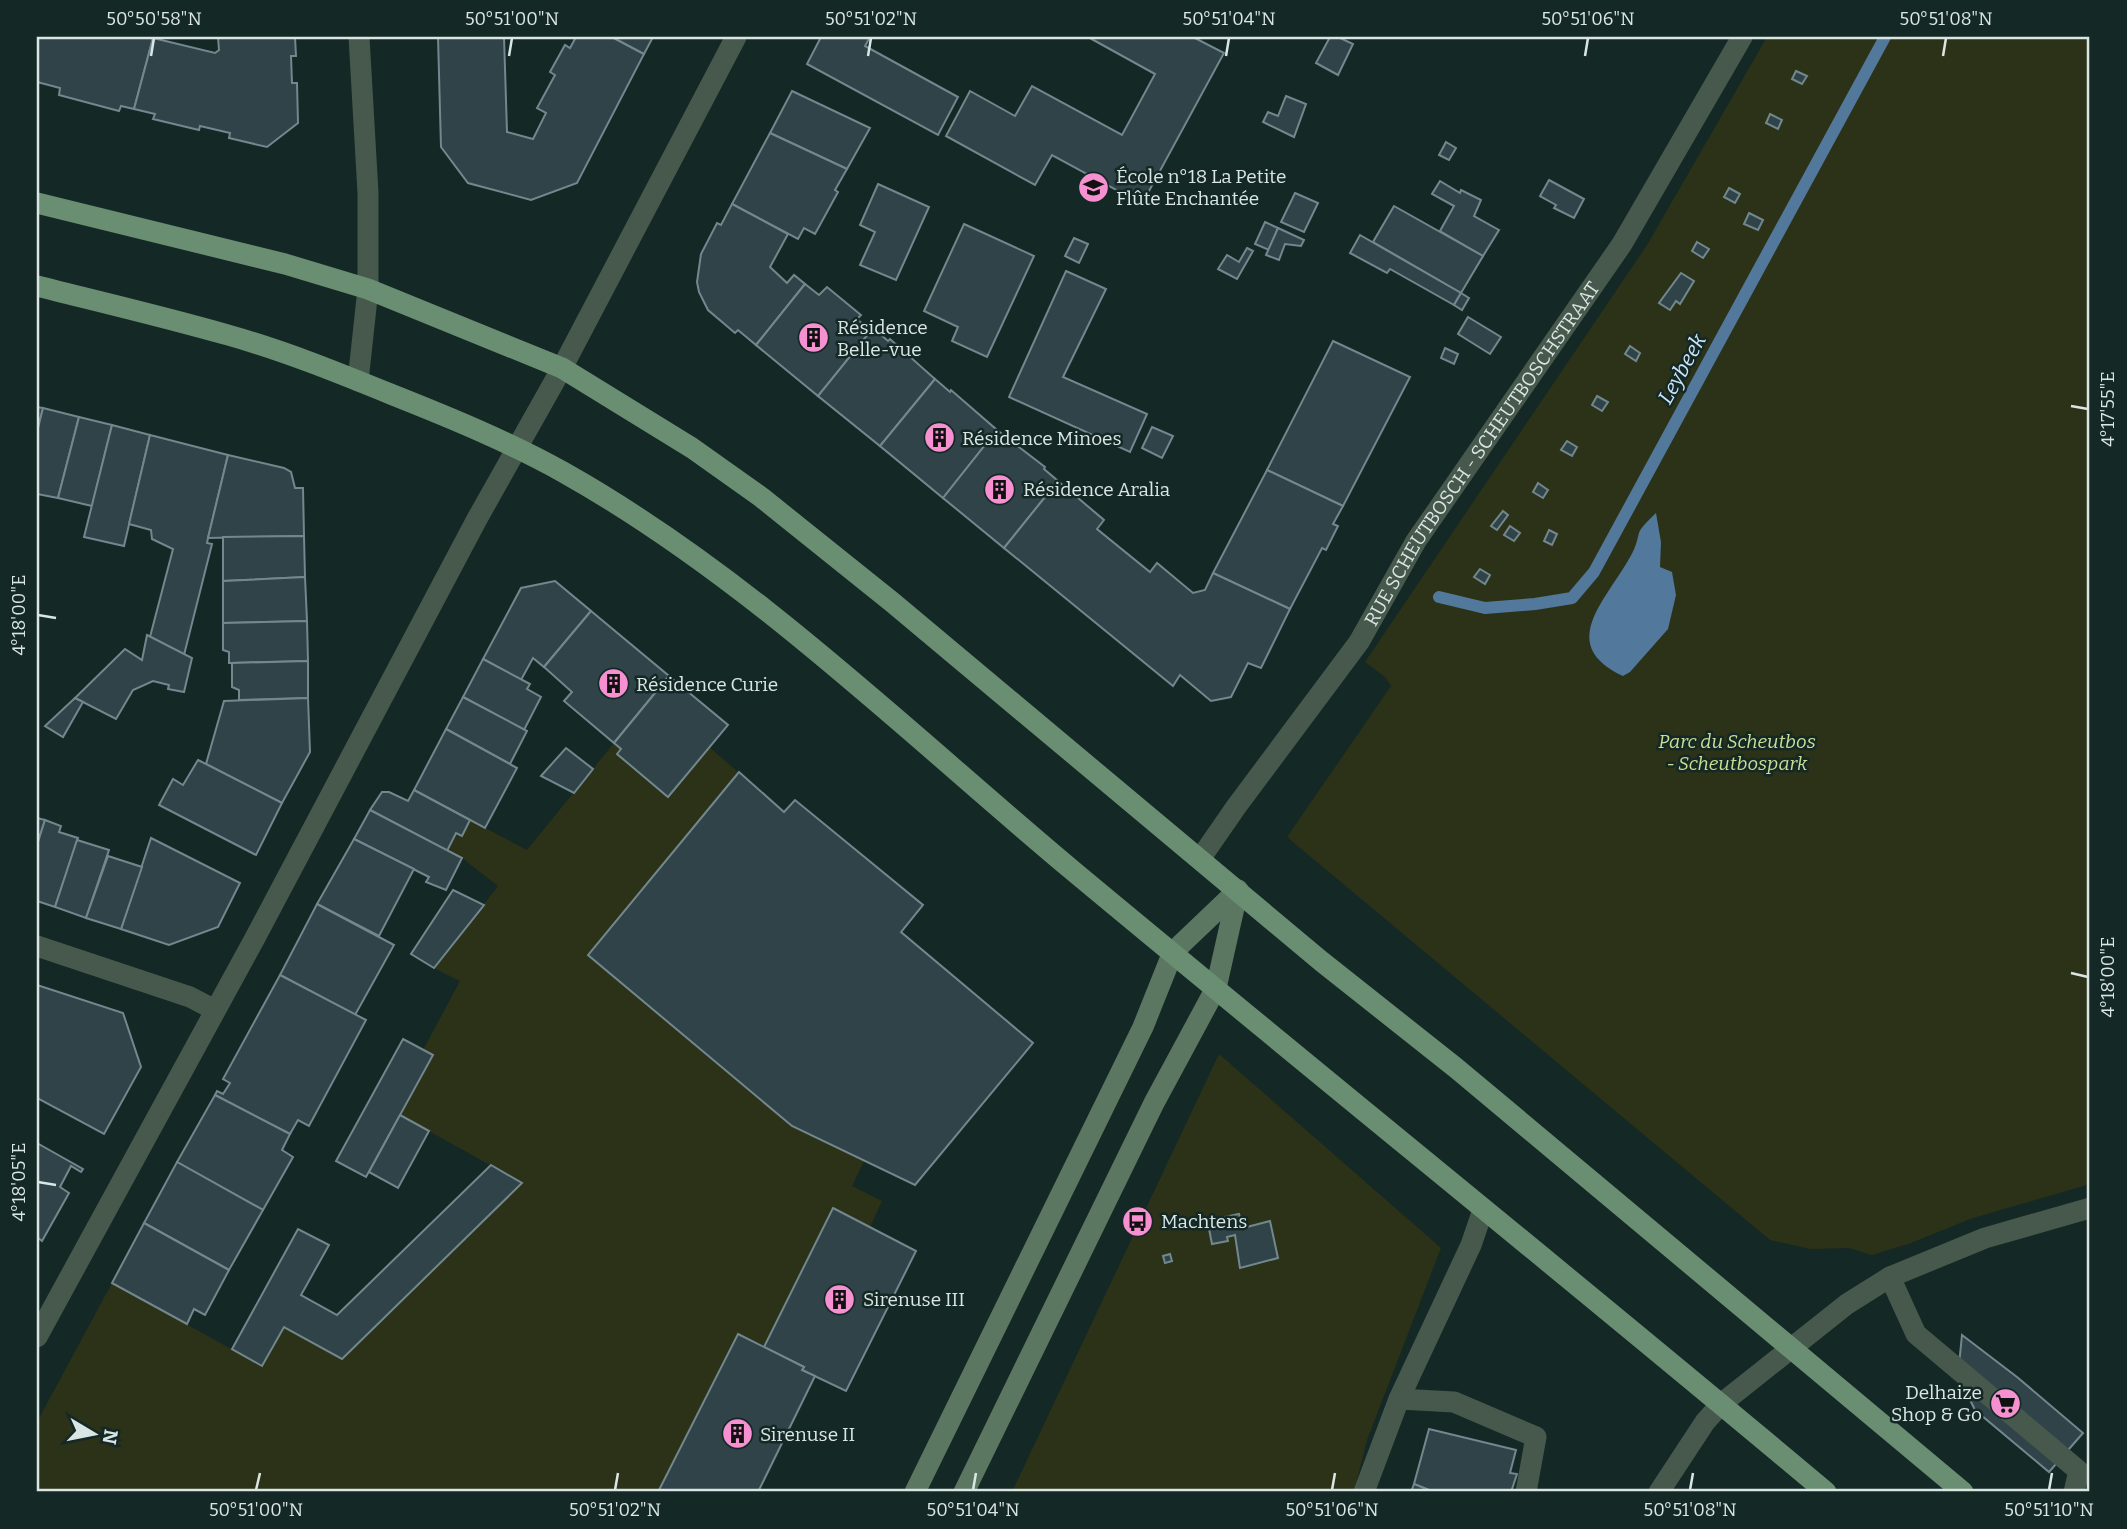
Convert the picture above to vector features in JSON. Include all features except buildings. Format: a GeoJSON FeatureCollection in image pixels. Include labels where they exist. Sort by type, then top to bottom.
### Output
{"type":"FeatureCollection","features":[{"type":"Feature","properties":{"kind":"main road"},"geometry":{"type":"LineString","coordinates":[[37,203],[285,264],[368,289],[562,368],[628,407],[761,496],[902,610],[1321,961],[1456,1068],[1963,1492]]}},
{"type":"Feature","properties":{"kind":"main road"},"geometry":{"type":"LineString","coordinates":[[37,286],[233,337],[327,368],[518,448],[644,520],[736,586],[945,760],[1076,874],[1826,1492]]}},
{"type":"Feature","properties":{"kind":"street"},"geometry":{"type":"LineString","coordinates":[[358,381],[368,289],[368,193],[359,37]]}},
{"type":"Feature","properties":{"kind":"street"},"geometry":{"type":"LineString","coordinates":[[37,1337],[477,519],[562,368],[736,37]]}},
{"type":"Feature","properties":{"kind":"street","name":"RUE SCHEUTBOSCH - SCHEUTBOSCHSTRAAT"},"geometry":{"type":"LineString","coordinates":[[1200,859],[1359,642],[1416,541],[1622,244],[1742,37]]}},
{"type":"Feature","properties":{"kind":"street"},"geometry":{"type":"LineString","coordinates":[[915,1492],[1143,1027],[1173,952],[1238,890]]}},
{"type":"Feature","properties":{"kind":"street"},"geometry":{"type":"LineString","coordinates":[[964,1492],[1154,1102],[1216,988],[1238,890]]}},
{"type":"Feature","properties":{"kind":"street"},"geometry":{"type":"LineString","coordinates":[[37,946],[190,997],[215,1010]]}},
{"type":"Feature","properties":{"kind":"street"},"geometry":{"type":"LineString","coordinates":[[1659,1492],[1705,1422],[1721,1404],[1847,1304],[1890,1277],[1985,1238],[2090,1208]]}},
{"type":"Feature","properties":{"kind":"street"},"geometry":{"type":"LineString","coordinates":[[1364,1492],[1399,1399],[1471,1245],[1483,1210]]}},
{"type":"Feature","properties":{"kind":"street"},"geometry":{"type":"LineString","coordinates":[[1890,1277],[1916,1334],[2079,1471],[2074,1492]]}},
{"type":"Feature","properties":{"kind":"street"},"geometry":{"type":"LineString","coordinates":[[1399,1399],[1454,1402],[1535,1437],[1526,1492]]}},
{"type":"Feature","properties":{"kind":"green space","name":"Parc du Scheutbos - Scheutbospark"},"geometry":{"type":"Polygon","coordinates":[[[1767,37],[2090,37],[2090,1184],[1970,1219],[1911,1243],[1872,1255],[1849,1248],[1811,1249],[1770,1240],[1287,837],[1391,686],[1385,677],[1365,662],[1647,245],[1767,37]]]}},
{"type":"Feature","properties":{"kind":"green space"},"geometry":{"type":"Polygon","coordinates":[[[614,743],[621,749],[617,754],[668,797],[709,747],[773,802],[723,869],[842,1011],[970,1119],[915,1185],[864,1161],[852,1186],[882,1201],[870,1227],[832,1209],[764,1347],[737,1335],[658,1492],[37,1492],[37,1422],[112,1283],[262,1366],[284,1327],[342,1359],[522,1183],[400,1115],[432,1055],[423,1050],[460,981],[434,968],[498,886],[462,858],[447,851],[456,833],[462,836],[470,820],[527,850],[614,743]]]}},
{"type":"Feature","properties":{"kind":"green space"},"geometry":{"type":"Polygon","coordinates":[[[1219,1054],[1441,1248],[1367,1440],[1354,1492],[1012,1492],[1219,1054]]]}},
{"type":"Feature","properties":{"kind":"water"},"geometry":{"type":"Polygon","coordinates":[[[1656,513],[1661,542],[1660,567],[1672,572],[1676,595],[1668,629],[1630,672],[1623,676],[1604,664],[1593,651],[1589,638],[1591,624],[1632,554],[1640,531],[1656,513]]]}},
{"type":"Feature","properties":{"kind":"waterway","name":"Leybeek"},"geometry":{"type":"LineString","coordinates":[[1439,597],[1485,608],[1535,604],[1572,598],[1594,572],[1885,37]]}},
{"type":"Feature","properties":{"kind":"place","name":"École n°18 La Petite Flûte Enchantée"},"geometry":{"type":"Point","coordinates":[1093,187]}},
{"type":"Feature","properties":{"kind":"place","name":"Résidence Belle-vue"},"geometry":{"type":"Point","coordinates":[814,338]}},
{"type":"Feature","properties":{"kind":"place","name":"Résidence Minoes"},"geometry":{"type":"Point","coordinates":[939,438]}},
{"type":"Feature","properties":{"kind":"place","name":"Résidence Aralia"},"geometry":{"type":"Point","coordinates":[1000,489]}},
{"type":"Feature","properties":{"kind":"place","name":"Résidence Curie"},"geometry":{"type":"Point","coordinates":[613,684]}},
{"type":"Feature","properties":{"kind":"place","name":"Machtens"},"geometry":{"type":"Point","coordinates":[1138,1221]}},
{"type":"Feature","properties":{"kind":"place","name":"Sirenuse III"},"geometry":{"type":"Point","coordinates":[840,1299]}},
{"type":"Feature","properties":{"kind":"place","name":"Delhaize Shop & Go"},"geometry":{"type":"Point","coordinates":[2005,1403]}},
{"type":"Feature","properties":{"kind":"place","name":"Sirenuse II"},"geometry":{"type":"Point","coordinates":[737,1434]}}]}
